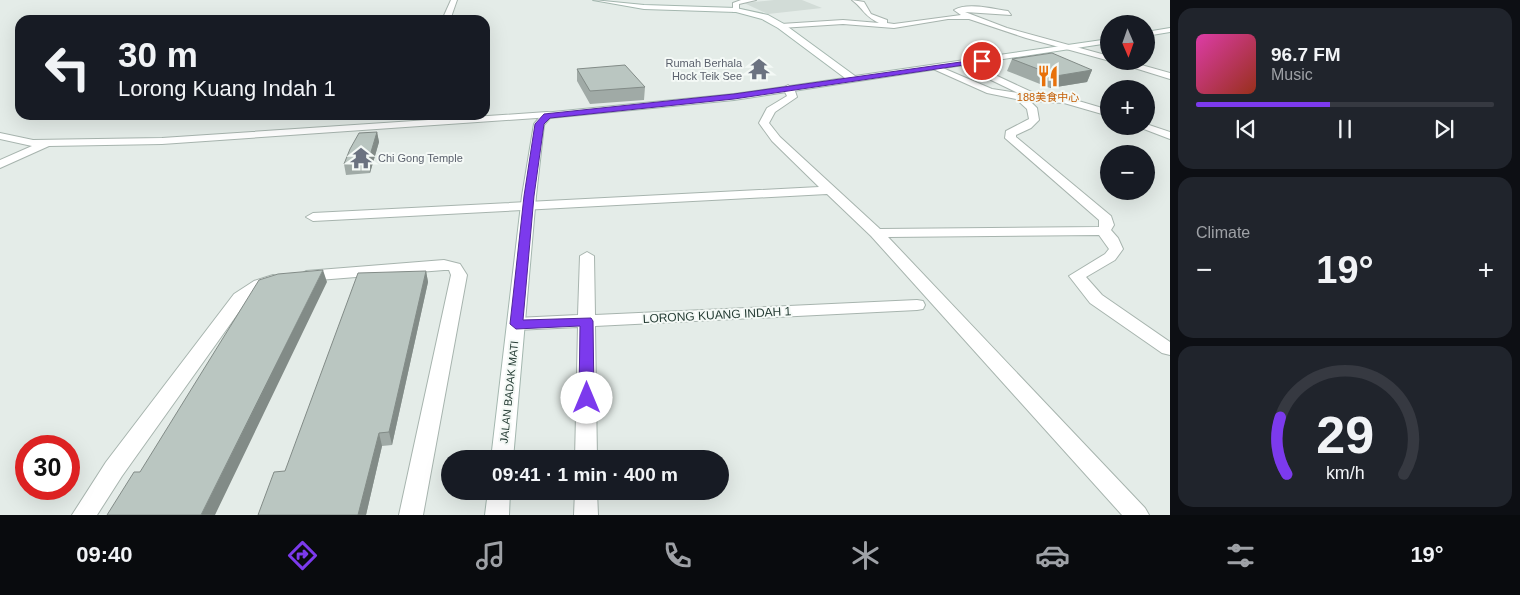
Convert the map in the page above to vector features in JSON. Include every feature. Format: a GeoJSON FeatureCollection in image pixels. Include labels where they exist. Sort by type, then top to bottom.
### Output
{"type":"FeatureCollection","features":[{"type":"Feature","properties":{"kind":"street"},"geometry":{"type":"LineString","coordinates":[[448,15],[454,0]]}},
{"type":"Feature","properties":{"kind":"street"},"geometry":{"type":"LineString","coordinates":[[600,0],[644,7],[736,10],[765,17],[782,26],[853,79]]}},
{"type":"Feature","properties":{"kind":"street"},"geometry":{"type":"LineString","coordinates":[[736,10],[736,3],[753,0]]}},
{"type":"Feature","properties":{"kind":"street"},"geometry":{"type":"LineString","coordinates":[[855,0],[862,4],[872,18],[894,26]]}},
{"type":"Feature","properties":{"kind":"street"},"geometry":{"type":"LineString","coordinates":[[1008,13],[973,9],[958,10],[969,17],[1100,56]]}},
{"type":"Feature","properties":{"kind":"street"},"geometry":{"type":"LineString","coordinates":[[782,26],[843,22],[894,26],[948,17],[969,17]]}},
{"type":"Feature","properties":{"kind":"street"},"geometry":{"type":"LineString","coordinates":[[1155,32],[1170,30]]}},
{"type":"Feature","properties":{"kind":"street"},"geometry":{"type":"LineString","coordinates":[[490,119],[645,107],[965,64],[1100,42]]}},
{"type":"Feature","properties":{"kind":"street"},"geometry":{"type":"LineString","coordinates":[[965,64],[1036,98]]}},
{"type":"Feature","properties":{"kind":"street"},"geometry":{"type":"LineString","coordinates":[[935,68],[982,88],[1020,97],[1065,100],[1100,110]]}},
{"type":"Feature","properties":{"kind":"street"},"geometry":{"type":"LineString","coordinates":[[1148,70],[1170,76]]}},
{"type":"Feature","properties":{"kind":"street"},"geometry":{"type":"LineString","coordinates":[[788,88],[792,96],[771,110],[764,123],[776,139],[876,233],[1137,515]]}},
{"type":"Feature","properties":{"kind":"street"},"geometry":{"type":"LineString","coordinates":[[1020,97],[1032,108],[1034,120],[1027,126],[1010,132],[1011,138],[1106,219],[1107,225],[1103,231]]}},
{"type":"Feature","properties":{"kind":"street","name":"JALAN BADAK MATI"},"geometry":{"type":"LineString","coordinates":[[503,450],[528,206],[540,124],[547,116]]}},
{"type":"Feature","properties":{"kind":"street"},"geometry":{"type":"LineString","coordinates":[[0,136],[16,141],[51,143],[162,142],[217,135],[478,120]]}},
{"type":"Feature","properties":{"kind":"street"},"geometry":{"type":"LineString","coordinates":[[1155,131],[1170,136]]}},
{"type":"Feature","properties":{"kind":"street"},"geometry":{"type":"LineString","coordinates":[[0,164],[51,143]]}},
{"type":"Feature","properties":{"kind":"street"},"geometry":{"type":"LineString","coordinates":[[314,217],[831,190]]}},
{"type":"Feature","properties":{"kind":"street"},"geometry":{"type":"LineString","coordinates":[[876,233],[1103,231],[1111,238],[1116,249],[1110,257],[1077,276],[1096,299],[1168,349]]}},
{"type":"Feature","properties":{"kind":"street"},"geometry":{"type":"LineString","coordinates":[[586,450],[587,256]]}},
{"type":"Feature","properties":{"kind":"street"},"geometry":{"type":"LineString","coordinates":[[84,515],[114,469],[240,298],[250,289],[265,281],[282,278],[444,265],[455,267],[459,274],[411,515]]}},
{"type":"Feature","properties":{"kind":"street","name":"LORONG KUANG INDAH 1"},"geometry":{"type":"LineString","coordinates":[[516,324],[917,305]]}},
{"type":"Feature","properties":{"kind":"street"},"geometry":{"type":"LineString","coordinates":[[497,515],[498,500]]}},
{"type":"Feature","properties":{"kind":"street"},"geometry":{"type":"LineString","coordinates":[[586,500],[586,515]]}},
{"type":"Feature","properties":{"kind":"shaded area"},"geometry":{"type":"Polygon","coordinates":[[[802,0],[822,8],[768,14],[744,3],[802,0]]]}},
{"type":"Feature","properties":{"kind":"building"},"geometry":{"type":"Polygon","coordinates":[[[1052,53],[1092,70],[1056,76],[1012,59],[1052,53]]]}},
{"type":"Feature","properties":{"kind":"building"},"geometry":{"type":"Polygon","coordinates":[[[625,65],[645,87],[590,91],[577,69],[625,65]]]}},
{"type":"Feature","properties":{"kind":"building"},"geometry":{"type":"Polygon","coordinates":[[[377,132],[368,162],[344,164],[359,133],[377,132]]]}},
{"type":"Feature","properties":{"kind":"building"},"geometry":{"type":"Polygon","coordinates":[[[323,270],[201,515],[107,515],[134,472],[140,472],[259,280],[278,274],[323,270]]]}},
{"type":"Feature","properties":{"kind":"building"},"geometry":{"type":"Polygon","coordinates":[[[426,271],[389,432],[379,433],[358,515],[258,515],[274,472],[285,471],[358,273],[426,271]]]}},
{"type":"Feature","properties":{"kind":"place","name":"Rumah Berhala Hock Teik See"},"geometry":{"type":"Point","coordinates":[759,69]}},
{"type":"Feature","properties":{"kind":"place","name":"188美食中心"},"geometry":{"type":"Point","coordinates":[1048,76]}},
{"type":"Feature","properties":{"kind":"place","name":"Chi Gong Temple"},"geometry":{"type":"Point","coordinates":[361,158]}},
{"type":"Feature","properties":{"kind":"route"},"geometry":{"type":"LineString","coordinates":[[587,398],[586,321],[516,324],[529,196],[540,124],[547,116],[734,97],[982,61]]}}]}
